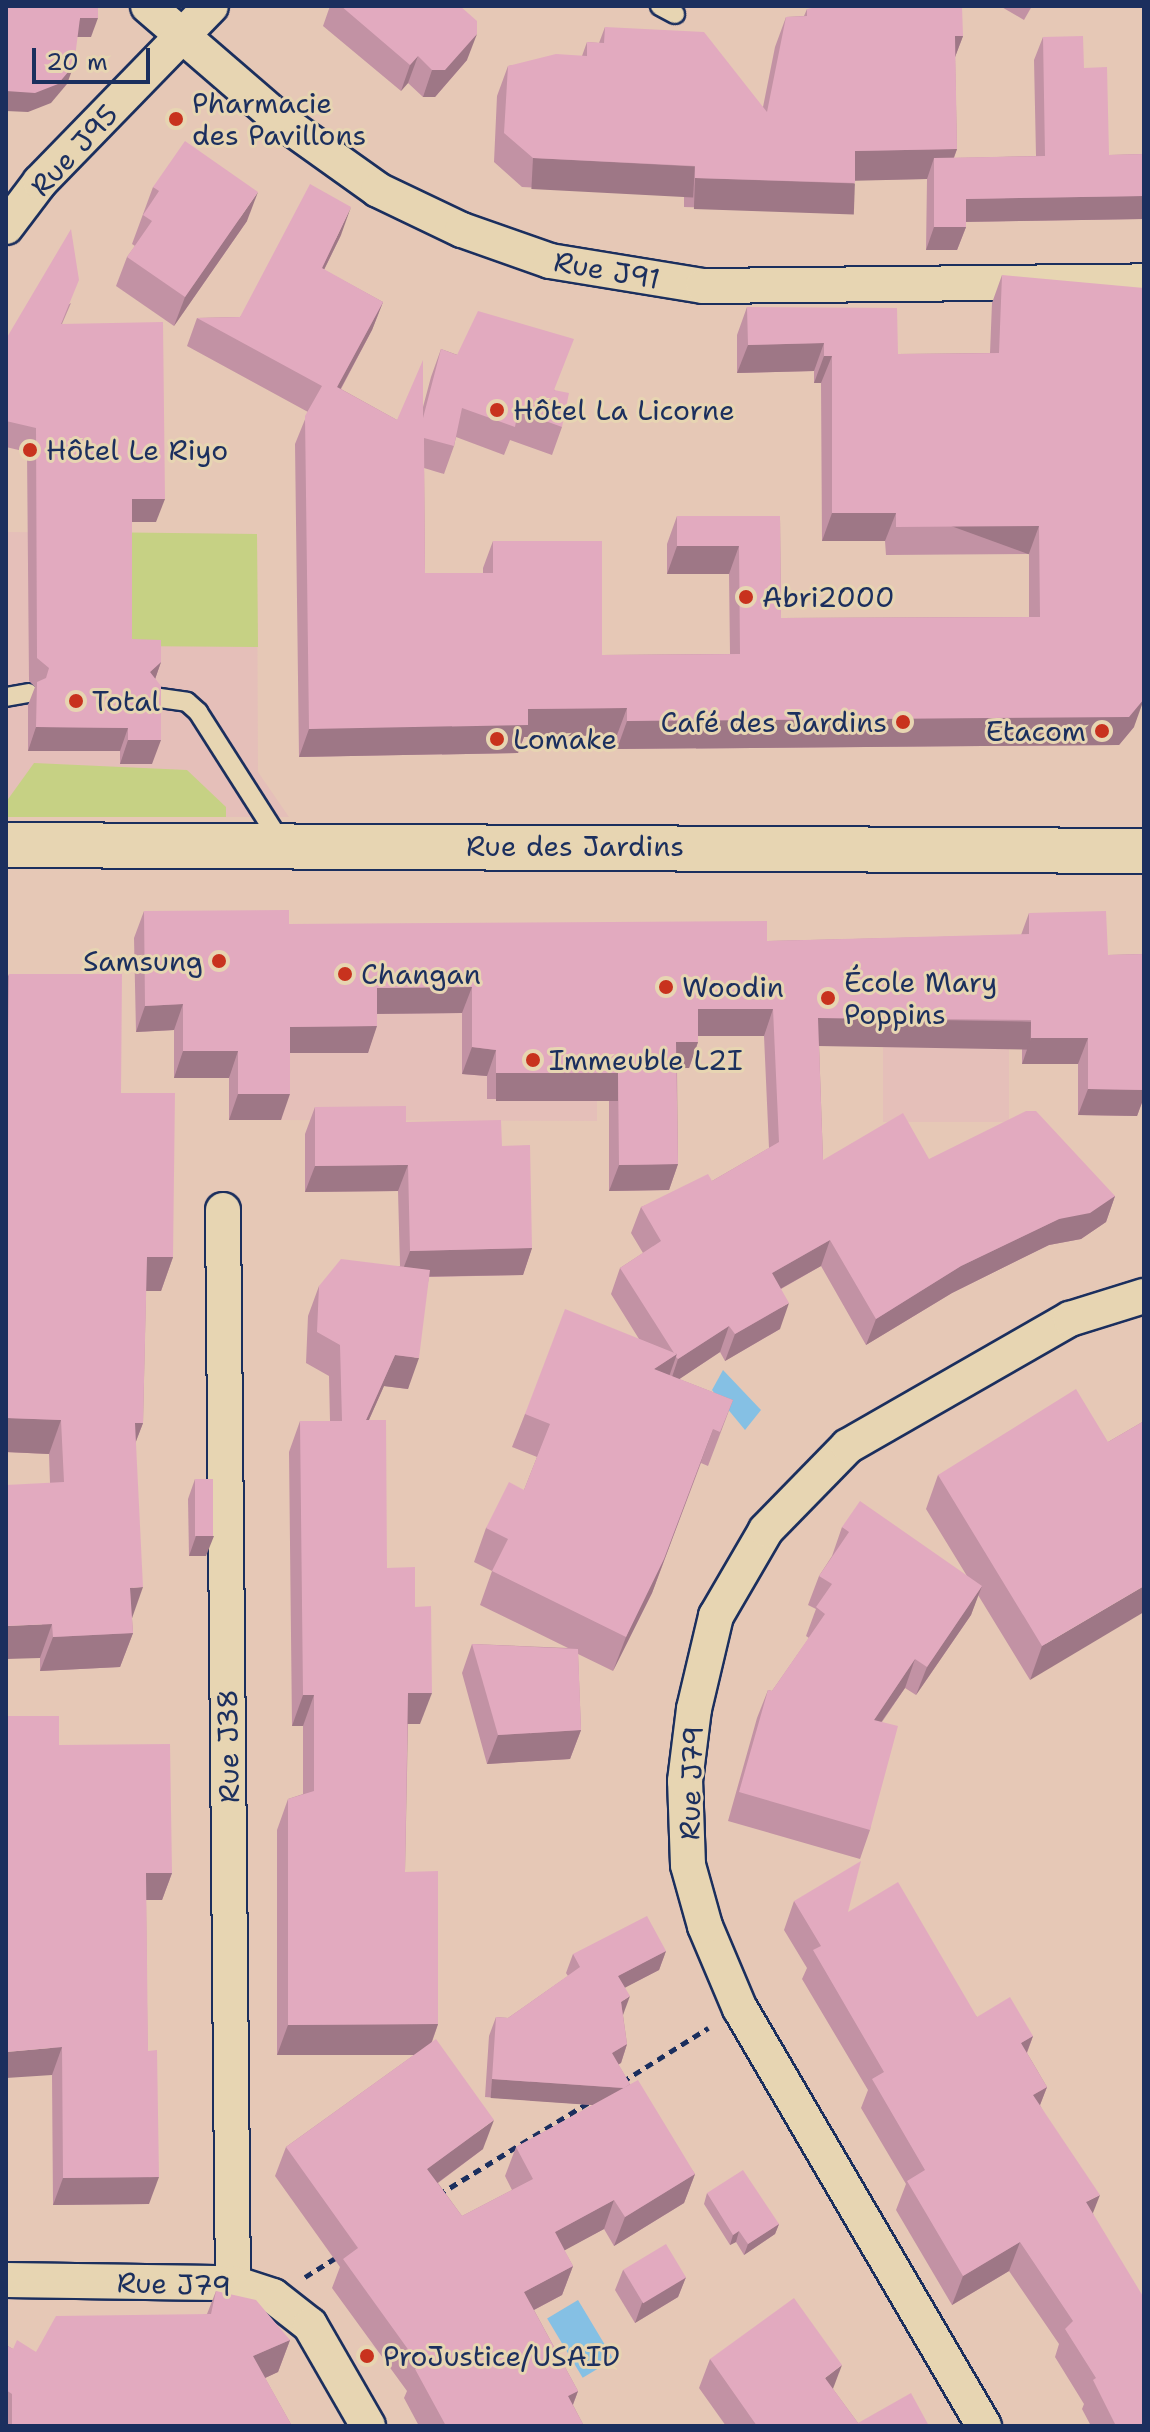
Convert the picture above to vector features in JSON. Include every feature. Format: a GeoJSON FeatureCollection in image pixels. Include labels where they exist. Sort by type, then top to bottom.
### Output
{"type":"FeatureCollection","features":[{"type":"Feature","properties":{"kind":"main road","name":"Rue des Jardins"},"geometry":{"type":"LineString","coordinates":[[6,845],[1144,851]]}},
{"type":"Feature","properties":{"kind":"street","name":"Rue J91"},"geometry":{"type":"LineString","coordinates":[[148,6],[181,39],[280,120],[378,190],[462,230],[550,261],[703,286],[1144,281]]}},
{"type":"Feature","properties":{"kind":"street","name":"Rue J95"},"geometry":{"type":"LineString","coordinates":[[6,227],[40,182],[211,6]]}},
{"type":"Feature","properties":{"kind":"street","name":"Rue J38"},"geometry":{"type":"LineString","coordinates":[[223,1210],[233,2283]]}},
{"type":"Feature","properties":{"kind":"street","name":"Rue J79"},"geometry":{"type":"LineString","coordinates":[[984,2426],[740,2009],[705,1926],[688,1865],[685,1781],[694,1709],[716,1616],[766,1530],[848,1446],[1070,1319],[1144,1296]]}},
{"type":"Feature","properties":{"kind":"street","name":"Rue J79"},"geometry":{"type":"LineString","coordinates":[[6,2280],[233,2283],[273,2296],[310,2325],[368,2426]]}},
{"type":"Feature","properties":{"kind":"lane"},"geometry":{"type":"LineString","coordinates":[[6,697],[29,693]]}},
{"type":"Feature","properties":{"kind":"lane"},"geometry":{"type":"LineString","coordinates":[[153,697],[187,702],[198,712],[284,846]]}},
{"type":"Feature","properties":{"kind":"path"},"geometry":{"type":"LineString","coordinates":[[607,2091],[740,2009]]}},
{"type":"Feature","properties":{"kind":"path"},"geometry":{"type":"LineString","coordinates":[[433,2198],[593,2099]]}},
{"type":"Feature","properties":{"kind":"path"},"geometry":{"type":"LineString","coordinates":[[273,2296],[340,2255]]}},
{"type":"Feature","properties":{"kind":"shaded area"},"geometry":{"type":"Polygon","coordinates":[[[6,532],[257,534],[258,772],[289,817],[6,817],[6,532]]]}},
{"type":"Feature","properties":{"kind":"shaded area"},"geometry":{"type":"Polygon","coordinates":[[[597,947],[597,1121],[281,1120],[281,1014],[597,947]]]}},
{"type":"Feature","properties":{"kind":"shaded area"},"geometry":{"type":"Polygon","coordinates":[[[883,960],[1009,960],[1009,1122],[883,1122],[883,960]]]}},
{"type":"Feature","properties":{"kind":"green space"},"geometry":{"type":"Polygon","coordinates":[[[87,532],[257,534],[258,647],[123,646],[87,532]]]}},
{"type":"Feature","properties":{"kind":"green space"},"geometry":{"type":"Polygon","coordinates":[[[34,763],[187,770],[226,807],[226,817],[6,817],[6,802],[34,763]]]}},
{"type":"Feature","properties":{"kind":"water"},"geometry":{"type":"Polygon","coordinates":[[[723,1370],[761,1410],[745,1430],[712,1390],[723,1370]]]}},
{"type":"Feature","properties":{"kind":"water"},"geometry":{"type":"Polygon","coordinates":[[[578,2300],[614,2359],[583,2378],[547,2319],[578,2300]]]}},
{"type":"Feature","properties":{"kind":"building"},"geometry":{"type":"Polygon","coordinates":[[[6,6],[98,6],[98,18],[80,18],[74,65],[58,84],[35,93],[6,91],[6,6]]]}},
{"type":"Feature","properties":{"kind":"building"},"geometry":{"type":"Polygon","coordinates":[[[341,6],[460,6],[477,21],[477,34],[445,70],[432,70],[418,56],[410,65],[341,6]]]}},
{"type":"Feature","properties":{"kind":"building"},"geometry":{"type":"Polygon","coordinates":[[[821,6],[962,6],[963,36],[955,36],[957,149],[855,151],[855,183],[695,178],[695,166],[533,158],[504,133],[508,66],[556,54],[587,56],[587,42],[604,43],[605,27],[704,32],[767,112],[786,17],[807,16],[807,9],[821,6]]]}},
{"type":"Feature","properties":{"kind":"building"},"geometry":{"type":"Polygon","coordinates":[[[1083,36],[1084,68],[1107,67],[1109,155],[1144,154],[1144,196],[966,199],[966,227],[934,227],[934,158],[1045,156],[1043,37],[1083,36]]]}},
{"type":"Feature","properties":{"kind":"building"},"geometry":{"type":"Polygon","coordinates":[[[185,141],[258,192],[185,297],[127,257],[152,221],[143,215],[159,191],[153,187],[185,141]]]}},
{"type":"Feature","properties":{"kind":"building"},"geometry":{"type":"Polygon","coordinates":[[[310,184],[351,207],[322,268],[383,302],[337,387],[397,420],[423,360],[423,418],[441,349],[457,355],[478,311],[574,339],[554,390],[569,393],[562,427],[518,411],[515,427],[462,408],[454,446],[424,438],[425,573],[493,573],[493,541],[602,541],[602,655],[740,654],[739,546],[677,546],[677,516],[780,516],[781,618],[1040,617],[1039,526],[896,527],[896,513],[832,513],[832,356],[824,356],[824,343],[748,345],[747,307],[897,308],[898,354],[999,353],[1002,275],[1144,288],[1144,699],[1129,717],[627,721],[627,708],[528,709],[528,725],[309,729],[305,416],[322,386],[197,318],[240,317],[310,184]]]}},
{"type":"Feature","properties":{"kind":"building"},"geometry":{"type":"Polygon","coordinates":[[[71,229],[79,280],[61,324],[163,322],[165,499],[132,499],[132,639],[161,640],[161,662],[150,672],[161,686],[161,740],[128,740],[128,728],[36,727],[37,682],[46,678],[49,668],[37,658],[36,428],[6,421],[6,339],[71,229]]]}},
{"type":"Feature","properties":{"kind":"building"},"geometry":{"type":"Polygon","coordinates":[[[289,910],[289,924],[767,921],[767,941],[1029,934],[1029,913],[1106,911],[1108,955],[1144,954],[1144,1090],[1088,1089],[1088,1038],[1031,1038],[1031,1020],[818,1018],[823,1160],[903,1113],[929,1159],[1026,1111],[1036,1111],[1115,1196],[1090,1213],[1059,1219],[961,1266],[876,1319],[830,1240],[772,1273],[789,1303],[735,1334],[729,1326],[678,1359],[620,1268],[661,1241],[641,1207],[708,1174],[712,1181],[779,1142],[773,1009],[698,1009],[698,1042],[676,1042],[678,1164],[619,1165],[618,1073],[496,1073],[496,1050],[472,1047],[472,987],[377,988],[377,1026],[290,1027],[290,1094],[238,1094],[238,1051],[183,1051],[183,1004],[145,1006],[144,911],[289,910]]]}},
{"type":"Feature","properties":{"kind":"building"},"geometry":{"type":"Polygon","coordinates":[[[9,974],[122,974],[121,1093],[175,1093],[173,1257],[147,1257],[143,1423],[135,1423],[143,1587],[130,1588],[133,1633],[53,1637],[52,1624],[6,1626],[6,1485],[64,1482],[61,1420],[6,1418],[9,974]]]}},
{"type":"Feature","properties":{"kind":"building"},"geometry":{"type":"Polygon","coordinates":[[[406,1106],[406,1122],[501,1120],[502,1146],[530,1145],[532,1248],[410,1251],[408,1165],[315,1166],[315,1107],[406,1106]]]}},
{"type":"Feature","properties":{"kind":"building"},"geometry":{"type":"Polygon","coordinates":[[[341,1259],[430,1270],[419,1358],[395,1355],[366,1420],[386,1420],[387,1568],[415,1567],[415,1607],[431,1606],[432,1693],[408,1693],[405,1872],[438,1871],[438,2024],[288,2025],[288,1799],[314,1791],[314,1695],[303,1695],[300,1421],[342,1421],[340,1345],[317,1332],[319,1286],[341,1259]]]}},
{"type":"Feature","properties":{"kind":"building"},"geometry":{"type":"Polygon","coordinates":[[[565,1309],[677,1354],[654,1369],[733,1400],[720,1432],[713,1429],[664,1559],[626,1637],[492,1571],[508,1539],[486,1528],[509,1482],[524,1490],[550,1424],[525,1414],[565,1309]]]}},
{"type":"Feature","properties":{"kind":"building"},"geometry":{"type":"Polygon","coordinates":[[[1076,1389],[1108,1442],[1144,1421],[1144,1586],[1042,1646],[938,1475],[1076,1389]]]}},
{"type":"Feature","properties":{"kind":"building"},"geometry":{"type":"Polygon","coordinates":[[[195,1479],[213,1479],[213,1536],[195,1536],[195,1479]]]}},
{"type":"Feature","properties":{"kind":"building"},"geometry":{"type":"Polygon","coordinates":[[[860,1501],[982,1586],[927,1667],[915,1659],[874,1720],[898,1726],[870,1830],[739,1792],[768,1690],[772,1691],[825,1614],[816,1607],[832,1584],[819,1576],[849,1532],[842,1527],[860,1501]]]}},
{"type":"Feature","properties":{"kind":"building"},"geometry":{"type":"Polygon","coordinates":[[[472,1644],[578,1649],[581,1730],[498,1735],[472,1644]]]}},
{"type":"Feature","properties":{"kind":"building"},"geometry":{"type":"Polygon","coordinates":[[[6,1716],[59,1716],[59,1745],[170,1744],[172,1873],[146,1873],[148,2051],[157,2050],[159,2177],[63,2178],[62,2047],[6,2052],[6,1716]]]}},
{"type":"Feature","properties":{"kind":"building"},"geometry":{"type":"Polygon","coordinates":[[[861,1861],[848,1912],[898,1882],[977,2017],[1010,1997],[1033,2036],[1021,2043],[1047,2087],[1033,2095],[1100,2195],[1086,2202],[1144,2298],[1144,2426],[1116,2426],[1093,2380],[1096,2378],[1065,2329],[1073,2321],[1020,2242],[963,2276],[907,2181],[925,2170],[872,2079],[884,2072],[813,1950],[821,1946],[794,1901],[861,1861]]]}},
{"type":"Feature","properties":{"kind":"building"},"geometry":{"type":"Polygon","coordinates":[[[647,1916],[666,1951],[618,1976],[630,1996],[621,2002],[627,2044],[612,2053],[630,2084],[624,2088],[492,2079],[496,2017],[508,2018],[580,1967],[573,1954],[647,1916]]]}},
{"type":"Feature","properties":{"kind":"building"},"geometry":{"type":"Polygon","coordinates":[[[436,2039],[494,2120],[427,2169],[462,2216],[533,2179],[516,2147],[638,2080],[695,2174],[625,2217],[614,2200],[555,2232],[573,2266],[524,2292],[578,2391],[568,2396],[584,2426],[446,2426],[415,2369],[420,2366],[343,2259],[358,2248],[286,2147],[436,2039]]]}},
{"type":"Feature","properties":{"kind":"building"},"geometry":{"type":"Polygon","coordinates":[[[743,2170],[779,2224],[748,2244],[739,2231],[733,2235],[707,2193],[743,2170]]]}},
{"type":"Feature","properties":{"kind":"building"},"geometry":{"type":"Polygon","coordinates":[[[666,2244],[686,2277],[643,2303],[623,2270],[666,2244]]]}},
{"type":"Feature","properties":{"kind":"building"},"geometry":{"type":"Polygon","coordinates":[[[216,2291],[256,2300],[290,2340],[253,2356],[292,2426],[12,2426],[12,2394],[6,2390],[6,2345],[13,2349],[17,2340],[36,2352],[56,2316],[211,2314],[216,2291]]]}},
{"type":"Feature","properties":{"kind":"building"},"geometry":{"type":"Polygon","coordinates":[[[794,2298],[842,2365],[825,2378],[858,2423],[911,2393],[929,2426],[757,2426],[710,2359],[794,2298]]]}},
{"type":"Feature","properties":{"kind":"place","name":"Pharmacie des Pavillons"},"geometry":{"type":"Point","coordinates":[176,119]}},
{"type":"Feature","properties":{"kind":"place","name":"Hôtel La Licorne"},"geometry":{"type":"Point","coordinates":[497,410]}},
{"type":"Feature","properties":{"kind":"place","name":"Hôtel Le Riyo"},"geometry":{"type":"Point","coordinates":[30,450]}},
{"type":"Feature","properties":{"kind":"place","name":"Abri2000"},"geometry":{"type":"Point","coordinates":[746,597]}},
{"type":"Feature","properties":{"kind":"place","name":"Total"},"geometry":{"type":"Point","coordinates":[76,701]}},
{"type":"Feature","properties":{"kind":"place","name":"Café des Jardins"},"geometry":{"type":"Point","coordinates":[903,722]}},
{"type":"Feature","properties":{"kind":"place","name":"Etacom"},"geometry":{"type":"Point","coordinates":[1102,731]}},
{"type":"Feature","properties":{"kind":"place","name":"Lomake"},"geometry":{"type":"Point","coordinates":[497,739]}},
{"type":"Feature","properties":{"kind":"place","name":"Samsung"},"geometry":{"type":"Point","coordinates":[219,961]}},
{"type":"Feature","properties":{"kind":"place","name":"Changan"},"geometry":{"type":"Point","coordinates":[345,974]}},
{"type":"Feature","properties":{"kind":"place","name":"Woodin"},"geometry":{"type":"Point","coordinates":[666,987]}},
{"type":"Feature","properties":{"kind":"place","name":"École Mary Poppins"},"geometry":{"type":"Point","coordinates":[828,998]}},
{"type":"Feature","properties":{"kind":"place","name":"Immeuble L2I"},"geometry":{"type":"Point","coordinates":[533,1060]}},
{"type":"Feature","properties":{"kind":"place","name":"ProJustice/USAID"},"geometry":{"type":"Point","coordinates":[367,2356]}}]}
